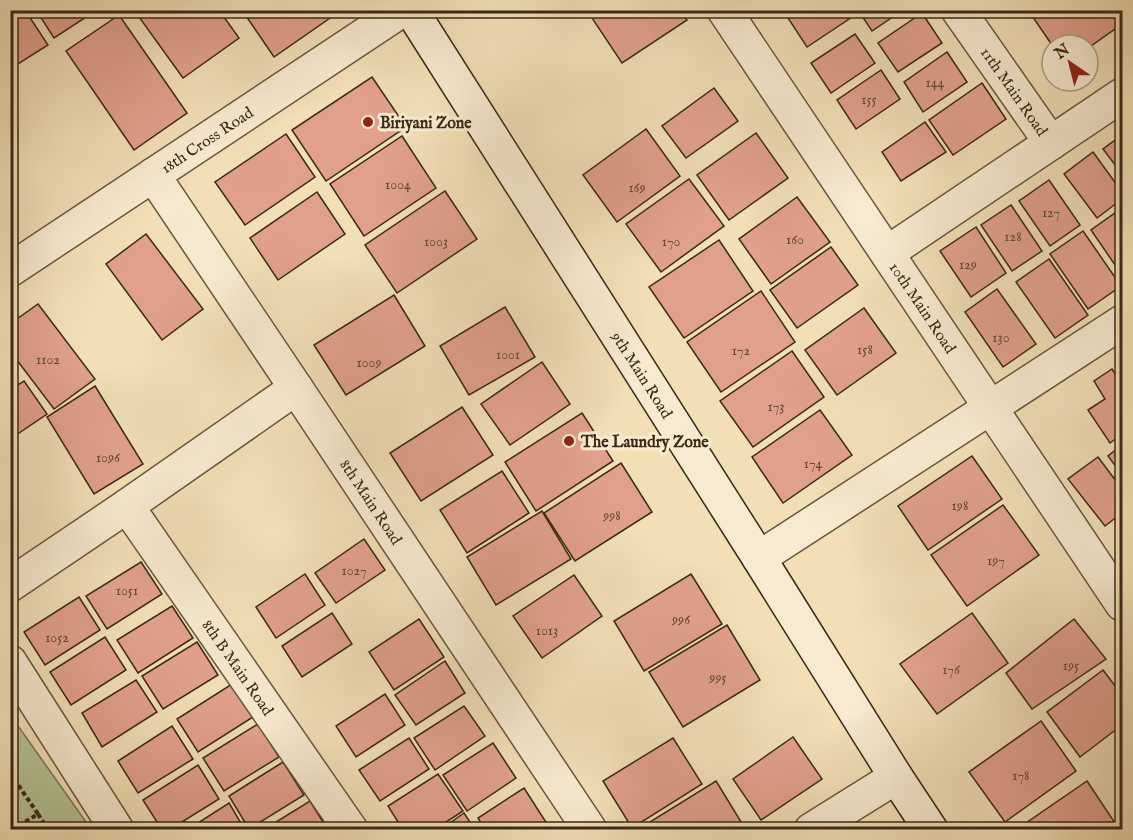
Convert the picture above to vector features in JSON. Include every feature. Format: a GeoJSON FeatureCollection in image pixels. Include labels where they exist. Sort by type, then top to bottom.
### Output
{"type":"FeatureCollection","features":[{"type":"Feature","properties":{"kind":"street","name":"18th Cross Road"},"geometry":{"type":"LineString","coordinates":[[10,270],[402,10]]}},
{"type":"Feature","properties":{"kind":"street","name":"9th Main Road"},"geometry":{"type":"LineString","coordinates":[[411,10],[931,830]]}},
{"type":"Feature","properties":{"kind":"street","name":"10th Main Road"},"geometry":{"type":"LineString","coordinates":[[724,10],[991,408],[1112,566],[1122,604]]}},
{"type":"Feature","properties":{"kind":"street","name":"11th Main Road"},"geometry":{"type":"LineString","coordinates":[[958,10],[1051,143]]}},
{"type":"Feature","properties":{"kind":"street"},"geometry":{"type":"LineString","coordinates":[[887,253],[1122,96]]}},
{"type":"Feature","properties":{"kind":"street","name":"8th Main Road"},"geometry":{"type":"LineString","coordinates":[[153,175],[590,830]]}},
{"type":"Feature","properties":{"kind":"street"},"geometry":{"type":"LineString","coordinates":[[759,558],[1122,322]]}},
{"type":"Feature","properties":{"kind":"street"},"geometry":{"type":"LineString","coordinates":[[10,585],[296,388]]}},
{"type":"Feature","properties":{"kind":"street","name":"8th B Main Road"},"geometry":{"type":"LineString","coordinates":[[126,506],[351,830]]}},
{"type":"Feature","properties":{"kind":"street"},"geometry":{"type":"LineString","coordinates":[[10,662],[117,830]]}},
{"type":"Feature","properties":{"kind":"street"},"geometry":{"type":"LineString","coordinates":[[811,830],[896,777]]}},
{"type":"Feature","properties":{"kind":"path"},"geometry":{"type":"LineString","coordinates":[[10,773],[48,830]]}},
{"type":"Feature","properties":{"kind":"path"},"geometry":{"type":"LineString","coordinates":[[12,830],[38,814]]}},
{"type":"Feature","properties":{"kind":"green space"},"geometry":{"type":"Polygon","coordinates":[[[11,716],[91,829],[11,829],[11,716]]]}},
{"type":"Feature","properties":{"kind":"building"},"geometry":{"type":"Polygon","coordinates":[[[10,10],[25,10],[48,45],[10,69],[10,10]]]}},
{"type":"Feature","properties":{"kind":"building"},"geometry":{"type":"Polygon","coordinates":[[[36,10],[97,10],[54,38],[36,10]]]}},
{"type":"Feature","properties":{"kind":"building"},"geometry":{"type":"Polygon","coordinates":[[[134,10],[219,10],[239,38],[183,78],[134,10]]]}},
{"type":"Feature","properties":{"kind":"building"},"geometry":{"type":"Polygon","coordinates":[[[242,10],[325,10],[330,18],[274,57],[242,10]]]}},
{"type":"Feature","properties":{"kind":"building"},"geometry":{"type":"Polygon","coordinates":[[[596,10],[680,10],[687,20],[622,63],[590,15],[596,10]]]}},
{"type":"Feature","properties":{"kind":"building"},"geometry":{"type":"Polygon","coordinates":[[[798,10],[847,10],[852,17],[807,47],[788,18],[798,10]]]}},
{"type":"Feature","properties":{"kind":"building"},"geometry":{"type":"Polygon","coordinates":[[[858,10],[903,10],[872,31],[858,10]]]}},
{"type":"Feature","properties":{"kind":"building"},"geometry":{"type":"Polygon","coordinates":[[[1028,10],[1122,10],[1122,24],[1100,40],[1100,33],[1044,33],[1028,10]]]}},
{"type":"Feature","properties":{"kind":"building"},"geometry":{"type":"Polygon","coordinates":[[[922,13],[942,43],[898,72],[878,43],[922,13]]]}},
{"type":"Feature","properties":{"kind":"building"},"geometry":{"type":"Polygon","coordinates":[[[119,15],[187,113],[134,150],[66,51],[119,15]]]}},
{"type":"Feature","properties":{"kind":"building"},"geometry":{"type":"Polygon","coordinates":[[[855,34],[875,63],[831,93],[811,63],[855,34]]]}},
{"type":"Feature","properties":{"kind":"building"},"geometry":{"type":"Polygon","coordinates":[[[947,52],[967,82],[923,112],[904,82],[947,52]]]}},
{"type":"Feature","properties":{"kind":"building"},"geometry":{"type":"Polygon","coordinates":[[[881,70],[900,99],[856,129],[837,100],[881,70]]]}},
{"type":"Feature","properties":{"kind":"building"},"geometry":{"type":"Polygon","coordinates":[[[372,77],[406,127],[326,181],[292,130],[372,77]]]}},
{"type":"Feature","properties":{"kind":"building"},"geometry":{"type":"Polygon","coordinates":[[[982,83],[1006,119],[953,155],[929,120],[982,83]]]}},
{"type":"Feature","properties":{"kind":"building"},"geometry":{"type":"Polygon","coordinates":[[[714,88],[738,121],[686,158],[662,126],[714,88]]]}},
{"type":"Feature","properties":{"kind":"building"},"geometry":{"type":"Polygon","coordinates":[[[925,122],[946,152],[901,181],[882,152],[925,122]]]}},
{"type":"Feature","properties":{"kind":"building"},"geometry":{"type":"Polygon","coordinates":[[[646,129],[680,176],[617,222],[583,175],[646,129]]]}},
{"type":"Feature","properties":{"kind":"building"},"geometry":{"type":"Polygon","coordinates":[[[756,133],[788,178],[729,220],[697,175],[756,133]]]}},
{"type":"Feature","properties":{"kind":"building"},"geometry":{"type":"Polygon","coordinates":[[[286,134],[315,177],[245,225],[215,182],[286,134]]]}},
{"type":"Feature","properties":{"kind":"building"},"geometry":{"type":"Polygon","coordinates":[[[1122,135],[1122,174],[1103,149],[1122,135]]]}},
{"type":"Feature","properties":{"kind":"building"},"geometry":{"type":"Polygon","coordinates":[[[402,136],[436,188],[364,236],[330,184],[402,136]]]}},
{"type":"Feature","properties":{"kind":"building"},"geometry":{"type":"Polygon","coordinates":[[[1093,152],[1122,192],[1122,199],[1097,218],[1064,174],[1093,152]]]}},
{"type":"Feature","properties":{"kind":"building"},"geometry":{"type":"Polygon","coordinates":[[[689,179],[724,226],[661,272],[626,224],[689,179]]]}},
{"type":"Feature","properties":{"kind":"building"},"geometry":{"type":"Polygon","coordinates":[[[1049,180],[1080,225],[1050,246],[1019,201],[1049,180]]]}},
{"type":"Feature","properties":{"kind":"building"},"geometry":{"type":"Polygon","coordinates":[[[445,191],[477,239],[397,293],[365,245],[445,191]]]}},
{"type":"Feature","properties":{"kind":"building"},"geometry":{"type":"Polygon","coordinates":[[[317,192],[345,234],[278,280],[250,238],[317,192]]]}},
{"type":"Feature","properties":{"kind":"building"},"geometry":{"type":"Polygon","coordinates":[[[797,197],[830,242],[771,284],[739,239],[797,197]]]}},
{"type":"Feature","properties":{"kind":"building"},"geometry":{"type":"Polygon","coordinates":[[[1011,205],[1042,251],[1012,271],[981,225],[1011,205]]]}},
{"type":"Feature","properties":{"kind":"building"},"geometry":{"type":"Polygon","coordinates":[[[1122,208],[1122,275],[1091,230],[1122,208]]]}},
{"type":"Feature","properties":{"kind":"building"},"geometry":{"type":"Polygon","coordinates":[[[976,227],[1006,273],[971,297],[940,251],[976,227]]]}},
{"type":"Feature","properties":{"kind":"building"},"geometry":{"type":"Polygon","coordinates":[[[1083,231],[1121,286],[1088,309],[1050,254],[1083,231]]]}},
{"type":"Feature","properties":{"kind":"building"},"geometry":{"type":"Polygon","coordinates":[[[146,234],[203,309],[162,340],[106,264],[146,234]]]}},
{"type":"Feature","properties":{"kind":"building"},"geometry":{"type":"Polygon","coordinates":[[[719,240],[753,291],[684,338],[649,287],[719,240]]]}},
{"type":"Feature","properties":{"kind":"building"},"geometry":{"type":"Polygon","coordinates":[[[831,247],[858,285],[797,328],[770,290],[831,247]]]}},
{"type":"Feature","properties":{"kind":"building"},"geometry":{"type":"Polygon","coordinates":[[[1049,259],[1088,315],[1055,338],[1016,282],[1049,259]]]}},
{"type":"Feature","properties":{"kind":"building"},"geometry":{"type":"Polygon","coordinates":[[[997,289],[1036,344],[1003,367],[965,312],[997,289]]]}},
{"type":"Feature","properties":{"kind":"building"},"geometry":{"type":"Polygon","coordinates":[[[761,291],[795,342],[721,392],[687,342],[761,291]]]}},
{"type":"Feature","properties":{"kind":"building"},"geometry":{"type":"Polygon","coordinates":[[[394,295],[425,346],[346,395],[314,345],[394,295]]]}},
{"type":"Feature","properties":{"kind":"building"},"geometry":{"type":"Polygon","coordinates":[[[38,304],[95,379],[54,409],[10,351],[10,324],[38,304]]]}},
{"type":"Feature","properties":{"kind":"building"},"geometry":{"type":"Polygon","coordinates":[[[505,307],[535,357],[469,395],[440,346],[505,307]]]}},
{"type":"Feature","properties":{"kind":"building"},"geometry":{"type":"Polygon","coordinates":[[[864,308],[896,353],[837,395],[805,350],[864,308]]]}},
{"type":"Feature","properties":{"kind":"building"},"geometry":{"type":"Polygon","coordinates":[[[792,351],[824,397],[753,447],[720,401],[792,351]]]}},
{"type":"Feature","properties":{"kind":"building"},"geometry":{"type":"Polygon","coordinates":[[[542,362],[570,404],[510,445],[481,404],[542,362]]]}},
{"type":"Feature","properties":{"kind":"building"},"geometry":{"type":"Polygon","coordinates":[[[1112,369],[1122,385],[1122,434],[1110,443],[1088,410],[1105,399],[1094,381],[1112,369]]]}},
{"type":"Feature","properties":{"kind":"building"},"geometry":{"type":"Polygon","coordinates":[[[24,381],[47,414],[10,439],[10,390],[24,381]]]}},
{"type":"Feature","properties":{"kind":"building"},"geometry":{"type":"Polygon","coordinates":[[[95,386],[143,464],[94,494],[47,417],[95,386]]]}},
{"type":"Feature","properties":{"kind":"building"},"geometry":{"type":"Polygon","coordinates":[[[462,407],[493,455],[421,501],[390,453],[462,407]]]}},
{"type":"Feature","properties":{"kind":"building"},"geometry":{"type":"Polygon","coordinates":[[[820,410],[852,455],[783,503],[752,457],[820,410]]]}},
{"type":"Feature","properties":{"kind":"building"},"geometry":{"type":"Polygon","coordinates":[[[582,413],[613,461],[536,511],[505,462],[582,413]]]}},
{"type":"Feature","properties":{"kind":"building"},"geometry":{"type":"Polygon","coordinates":[[[1122,445],[1122,475],[1108,456],[1122,445]]]}},
{"type":"Feature","properties":{"kind":"building"},"geometry":{"type":"Polygon","coordinates":[[[972,456],[1002,499],[928,550],[898,506],[972,456]]]}},
{"type":"Feature","properties":{"kind":"building"},"geometry":{"type":"Polygon","coordinates":[[[1098,457],[1122,489],[1122,513],[1105,526],[1068,479],[1098,457]]]}},
{"type":"Feature","properties":{"kind":"building"},"geometry":{"type":"Polygon","coordinates":[[[621,463],[652,512],[575,561],[544,513],[621,463]]]}},
{"type":"Feature","properties":{"kind":"building"},"geometry":{"type":"Polygon","coordinates":[[[502,471],[529,513],[467,553],[440,510],[502,471]]]}},
{"type":"Feature","properties":{"kind":"building"},"geometry":{"type":"Polygon","coordinates":[[[1003,505],[1039,555],[967,606],[931,555],[1003,505]]]}},
{"type":"Feature","properties":{"kind":"building"},"geometry":{"type":"Polygon","coordinates":[[[542,511],[571,559],[496,605],[467,557],[542,511]]]}},
{"type":"Feature","properties":{"kind":"building"},"geometry":{"type":"Polygon","coordinates":[[[364,539],[385,570],[336,603],[315,573],[364,539]]]}},
{"type":"Feature","properties":{"kind":"building"},"geometry":{"type":"Polygon","coordinates":[[[141,562],[162,594],[107,629],[86,596],[141,562]]]}},
{"type":"Feature","properties":{"kind":"building"},"geometry":{"type":"Polygon","coordinates":[[[305,574],[325,605],[276,638],[256,607],[305,574]]]}},
{"type":"Feature","properties":{"kind":"building"},"geometry":{"type":"Polygon","coordinates":[[[691,574],[722,624],[644,671],[614,621],[691,574]]]}},
{"type":"Feature","properties":{"kind":"building"},"geometry":{"type":"Polygon","coordinates":[[[574,575],[602,616],[542,658],[513,616],[574,575]]]}},
{"type":"Feature","properties":{"kind":"building"},"geometry":{"type":"Polygon","coordinates":[[[79,597],[100,630],[45,665],[24,632],[79,597]]]}},
{"type":"Feature","properties":{"kind":"building"},"geometry":{"type":"Polygon","coordinates":[[[172,606],[193,638],[138,673],[117,640],[172,606]]]}},
{"type":"Feature","properties":{"kind":"building"},"geometry":{"type":"Polygon","coordinates":[[[332,613],[352,644],[302,677],[282,646],[332,613]]]}},
{"type":"Feature","properties":{"kind":"building"},"geometry":{"type":"Polygon","coordinates":[[[972,613],[1008,663],[937,714],[900,664],[972,613]]]}},
{"type":"Feature","properties":{"kind":"building"},"geometry":{"type":"Polygon","coordinates":[[[419,619],[444,657],[394,690],[369,652],[419,619]]]}},
{"type":"Feature","properties":{"kind":"building"},"geometry":{"type":"Polygon","coordinates":[[[1074,619],[1106,659],[1032,709],[1006,673],[1074,619]]]}},
{"type":"Feature","properties":{"kind":"building"},"geometry":{"type":"Polygon","coordinates":[[[727,625],[760,680],[683,727],[649,672],[727,625]]]}},
{"type":"Feature","properties":{"kind":"building"},"geometry":{"type":"Polygon","coordinates":[[[105,637],[126,670],[71,705],[50,672],[105,637]]]}},
{"type":"Feature","properties":{"kind":"building"},"geometry":{"type":"Polygon","coordinates":[[[197,642],[218,675],[163,709],[142,676],[197,642]]]}},
{"type":"Feature","properties":{"kind":"building"},"geometry":{"type":"Polygon","coordinates":[[[445,661],[465,693],[416,725],[395,695],[445,661]]]}},
{"type":"Feature","properties":{"kind":"building"},"geometry":{"type":"Polygon","coordinates":[[[1103,670],[1122,695],[1122,725],[1080,757],[1047,712],[1103,670]]]}},
{"type":"Feature","properties":{"kind":"building"},"geometry":{"type":"Polygon","coordinates":[[[136,680],[157,712],[102,747],[82,713],[136,680]]]}},
{"type":"Feature","properties":{"kind":"building"},"geometry":{"type":"Polygon","coordinates":[[[232,684],[253,717],[198,752],[177,719],[232,684]]]}},
{"type":"Feature","properties":{"kind":"building"},"geometry":{"type":"Polygon","coordinates":[[[385,694],[405,725],[356,757],[336,726],[385,694]]]}},
{"type":"Feature","properties":{"kind":"building"},"geometry":{"type":"Polygon","coordinates":[[[464,706],[485,736],[435,770],[414,738],[464,706]]]}},
{"type":"Feature","properties":{"kind":"building"},"geometry":{"type":"Polygon","coordinates":[[[1041,721],[1076,771],[1005,822],[969,772],[1041,721]]]}},
{"type":"Feature","properties":{"kind":"building"},"geometry":{"type":"Polygon","coordinates":[[[258,724],[279,757],[224,791],[203,758],[258,724]]]}},
{"type":"Feature","properties":{"kind":"building"},"geometry":{"type":"Polygon","coordinates":[[[172,726],[193,759],[138,793],[118,761],[172,726]]]}},
{"type":"Feature","properties":{"kind":"building"},"geometry":{"type":"Polygon","coordinates":[[[793,737],[822,779],[761,820],[733,779],[793,737]]]}},
{"type":"Feature","properties":{"kind":"building"},"geometry":{"type":"Polygon","coordinates":[[[409,738],[429,769],[380,801],[359,770],[409,738]]]}},
{"type":"Feature","properties":{"kind":"building"},"geometry":{"type":"Polygon","coordinates":[[[673,738],[702,784],[632,828],[603,781],[673,738]]]}},
{"type":"Feature","properties":{"kind":"building"},"geometry":{"type":"Polygon","coordinates":[[[493,743],[516,778],[467,811],[443,775],[493,743]]]}},
{"type":"Feature","properties":{"kind":"building"},"geometry":{"type":"Polygon","coordinates":[[[283,762],[304,795],[249,829],[229,796],[283,762]]]}},
{"type":"Feature","properties":{"kind":"building"},"geometry":{"type":"Polygon","coordinates":[[[198,765],[219,799],[169,830],[162,830],[143,800],[198,765]]]}},
{"type":"Feature","properties":{"kind":"building"},"geometry":{"type":"Polygon","coordinates":[[[438,774],[463,811],[434,830],[403,830],[388,806],[438,774]]]}},
{"type":"Feature","properties":{"kind":"building"},"geometry":{"type":"Polygon","coordinates":[[[716,781],[746,830],[637,830],[716,781]]]}},
{"type":"Feature","properties":{"kind":"building"},"geometry":{"type":"Polygon","coordinates":[[[1087,781],[1115,823],[1106,830],[1030,830],[1026,823],[1087,781]]]}},
{"type":"Feature","properties":{"kind":"building"},"geometry":{"type":"Polygon","coordinates":[[[524,788],[551,830],[485,830],[478,818],[524,788]]]}},
{"type":"Feature","properties":{"kind":"building"},"geometry":{"type":"Polygon","coordinates":[[[310,801],[328,830],[263,830],[310,801]]]}},
{"type":"Feature","properties":{"kind":"building"},"geometry":{"type":"Polygon","coordinates":[[[229,803],[245,830],[187,830],[229,803]]]}},
{"type":"Feature","properties":{"kind":"building"},"geometry":{"type":"Polygon","coordinates":[[[464,813],[475,830],[440,830],[464,813]]]}},
{"type":"Feature","properties":{"kind":"place","name":"Biriyani Zone"},"geometry":{"type":"Point","coordinates":[368,122]}},
{"type":"Feature","properties":{"kind":"place","name":"The Laundry Zone"},"geometry":{"type":"Point","coordinates":[569,441]}}]}
